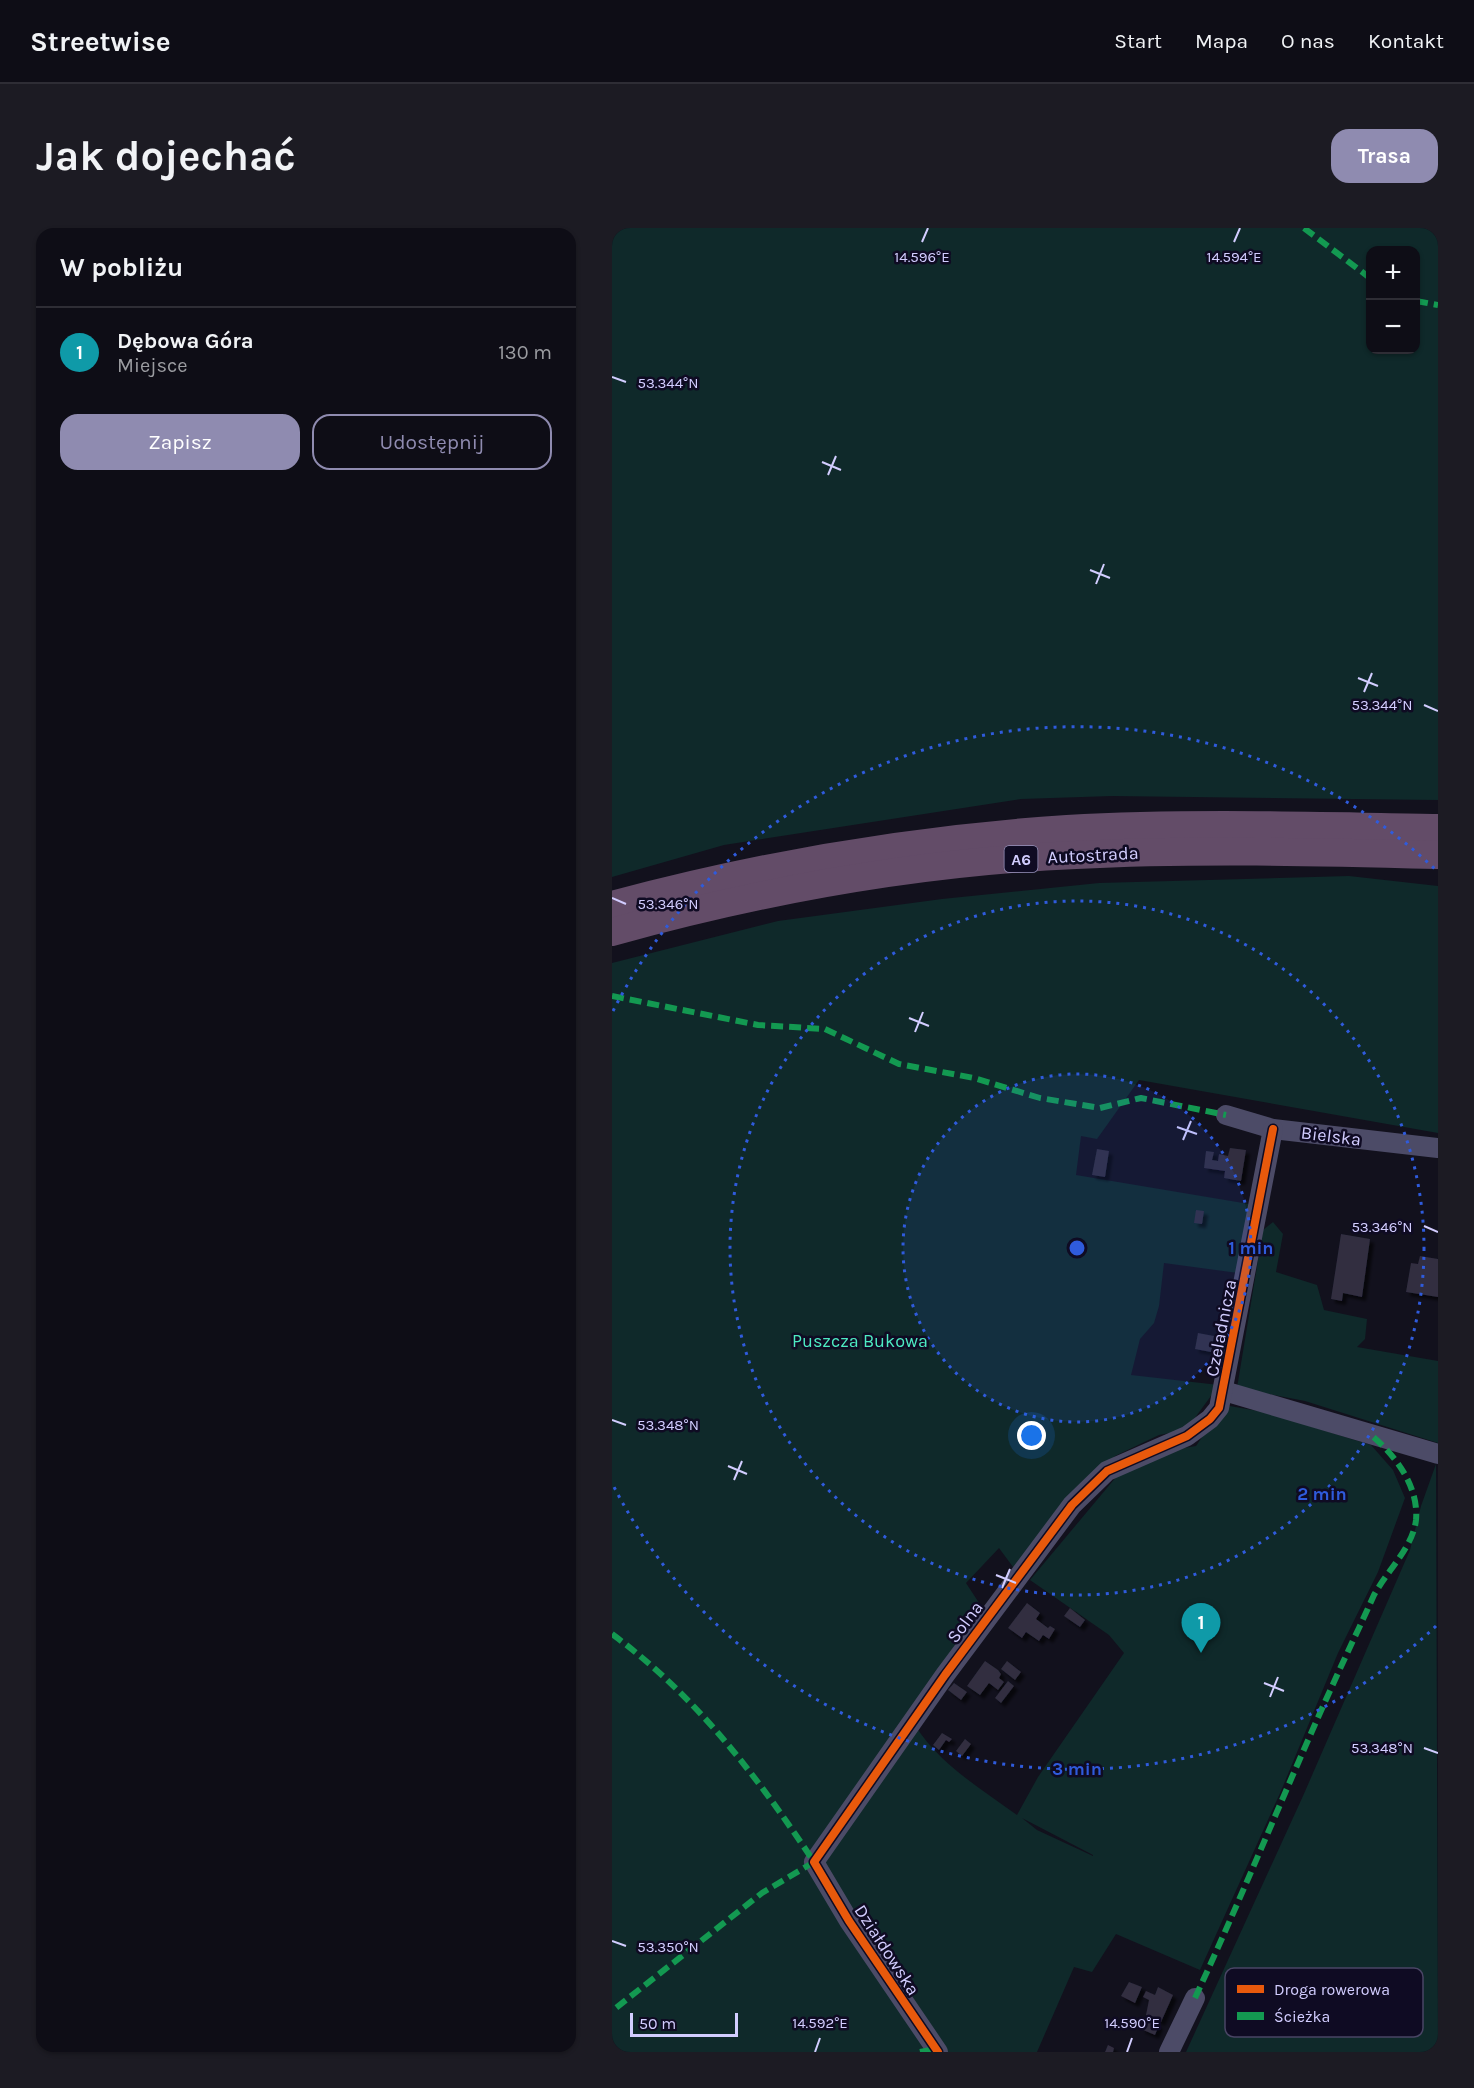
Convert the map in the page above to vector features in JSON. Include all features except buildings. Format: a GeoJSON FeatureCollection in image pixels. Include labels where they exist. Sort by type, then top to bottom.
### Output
{"type":"FeatureCollection","features":[{"type":"Feature","properties":{"kind":"highway","name":"Autostrada"},"geometry":{"type":"LineString","coordinates":[[612,905],[799,862],[988,835],[1153,826],[1438,828]]}},
{"type":"Feature","properties":{"kind":"highway","name":"Autostrada"},"geometry":{"type":"LineString","coordinates":[[612,932],[709,907],[812,885],[995,861],[1153,852],[1438,855]]}},
{"type":"Feature","properties":{"kind":"street","name":"Bielska"},"geometry":{"type":"LineString","coordinates":[[1226,1115],[1273,1129],[1438,1148]]}},
{"type":"Feature","properties":{"kind":"street","name":"Czeladnicza"},"geometry":{"type":"LineString","coordinates":[[1224,1391],[1273,1129]]}},
{"type":"Feature","properties":{"kind":"street"},"geometry":{"type":"LineString","coordinates":[[1224,1391],[1438,1454]]}},
{"type":"Feature","properties":{"kind":"street","name":"Solna"},"geometry":{"type":"LineString","coordinates":[[814,1862],[823,1853],[945,1674],[1072,1504],[1107,1471],[1199,1429],[1219,1408],[1224,1391]]}},
{"type":"Feature","properties":{"kind":"street","name":"Działdowska"},"geometry":{"type":"LineString","coordinates":[[814,1862],[855,1930],[938,2052]]}},
{"type":"Feature","properties":{"kind":"street"},"geometry":{"type":"LineString","coordinates":[[1169,2052],[1194,1998]]}},
{"type":"Feature","properties":{"kind":"green space"},"geometry":{"type":"Polygon","coordinates":[[[612,228],[1438,228],[1438,800],[1112,796],[1021,799],[724,845],[612,877],[612,228]]]}},
{"type":"Feature","properties":{"kind":"green space","name":"Puszcza Bukowa"},"geometry":{"type":"Polygon","coordinates":[[[1349,876],[1438,886],[1438,1133],[1139,1080],[1097,1139],[1081,1136],[1076,1175],[1249,1204],[1238,1273],[1164,1263],[1159,1306],[1154,1323],[1140,1339],[1131,1375],[1219,1385],[1186,1430],[1159,1435],[1115,1456],[1016,1571],[999,1548],[966,1583],[983,1609],[909,1714],[918,1730],[942,1758],[1017,1815],[1038,1777],[1124,1653],[1109,1635],[1030,1580],[1122,1470],[1161,1452],[1196,1446],[1224,1405],[1264,1412],[1371,1445],[1393,1470],[1405,1498],[1378,1572],[1338,1653],[1281,1791],[1200,1970],[1116,1934],[1092,1972],[1074,1967],[1037,2052],[612,2052],[612,963],[778,921],[942,899],[1099,883],[1349,876]],[[1022,1818],[1037,1830],[1093,1855],[1022,1818]]]}},
{"type":"Feature","properties":{"kind":"green space"},"geometry":{"type":"Polygon","coordinates":[[[1273,1222],[1283,1234],[1276,1272],[1317,1285],[1324,1310],[1367,1319],[1365,1339],[1357,1347],[1438,1361],[1438,1443],[1305,1401],[1237,1388],[1263,1230],[1273,1222]]]}},
{"type":"Feature","properties":{"kind":"green space"},"geometry":{"type":"Polygon","coordinates":[[[1436,1464],[1438,2052],[1186,2052],[1303,1796],[1410,1550],[1421,1506],[1436,1464]]]}},
{"type":"Feature","properties":{"kind":"marked path"},"geometry":{"type":"LineString","coordinates":[[1304,228],[1366,275]]}},
{"type":"Feature","properties":{"kind":"marked path"},"geometry":{"type":"LineString","coordinates":[[1420,302],[1438,305]]}},
{"type":"Feature","properties":{"kind":"marked path"},"geometry":{"type":"LineString","coordinates":[[612,996],[758,1025],[825,1029],[899,1064],[974,1078],[1040,1098],[1100,1108],[1141,1098],[1226,1115]]}},
{"type":"Feature","properties":{"kind":"marked path"},"geometry":{"type":"LineString","coordinates":[[1195,1998],[1374,1595],[1405,1549],[1414,1530],[1416,1507],[1409,1483],[1397,1462],[1371,1435]]}},
{"type":"Feature","properties":{"kind":"marked path"},"geometry":{"type":"LineString","coordinates":[[612,1634],[671,1684],[723,1739],[770,1799],[814,1862],[762,1893],[612,2011]]}},
{"type":"Feature","properties":{"kind":"marked path"},"geometry":{"type":"LineString","coordinates":[[920,2052],[936,2049]]}},
{"type":"Feature","properties":{"kind":"cycle path"},"geometry":{"type":"LineString","coordinates":[[938,2052],[849,1921],[814,1862],[945,1675],[1072,1505],[1107,1471],[1187,1436],[1210,1419],[1219,1408],[1273,1129]]}},
{"type":"Feature","properties":{"kind":"place","name":"Dębowa Góra"},"geometry":{"type":"Point","coordinates":[1201,1653]}}]}
